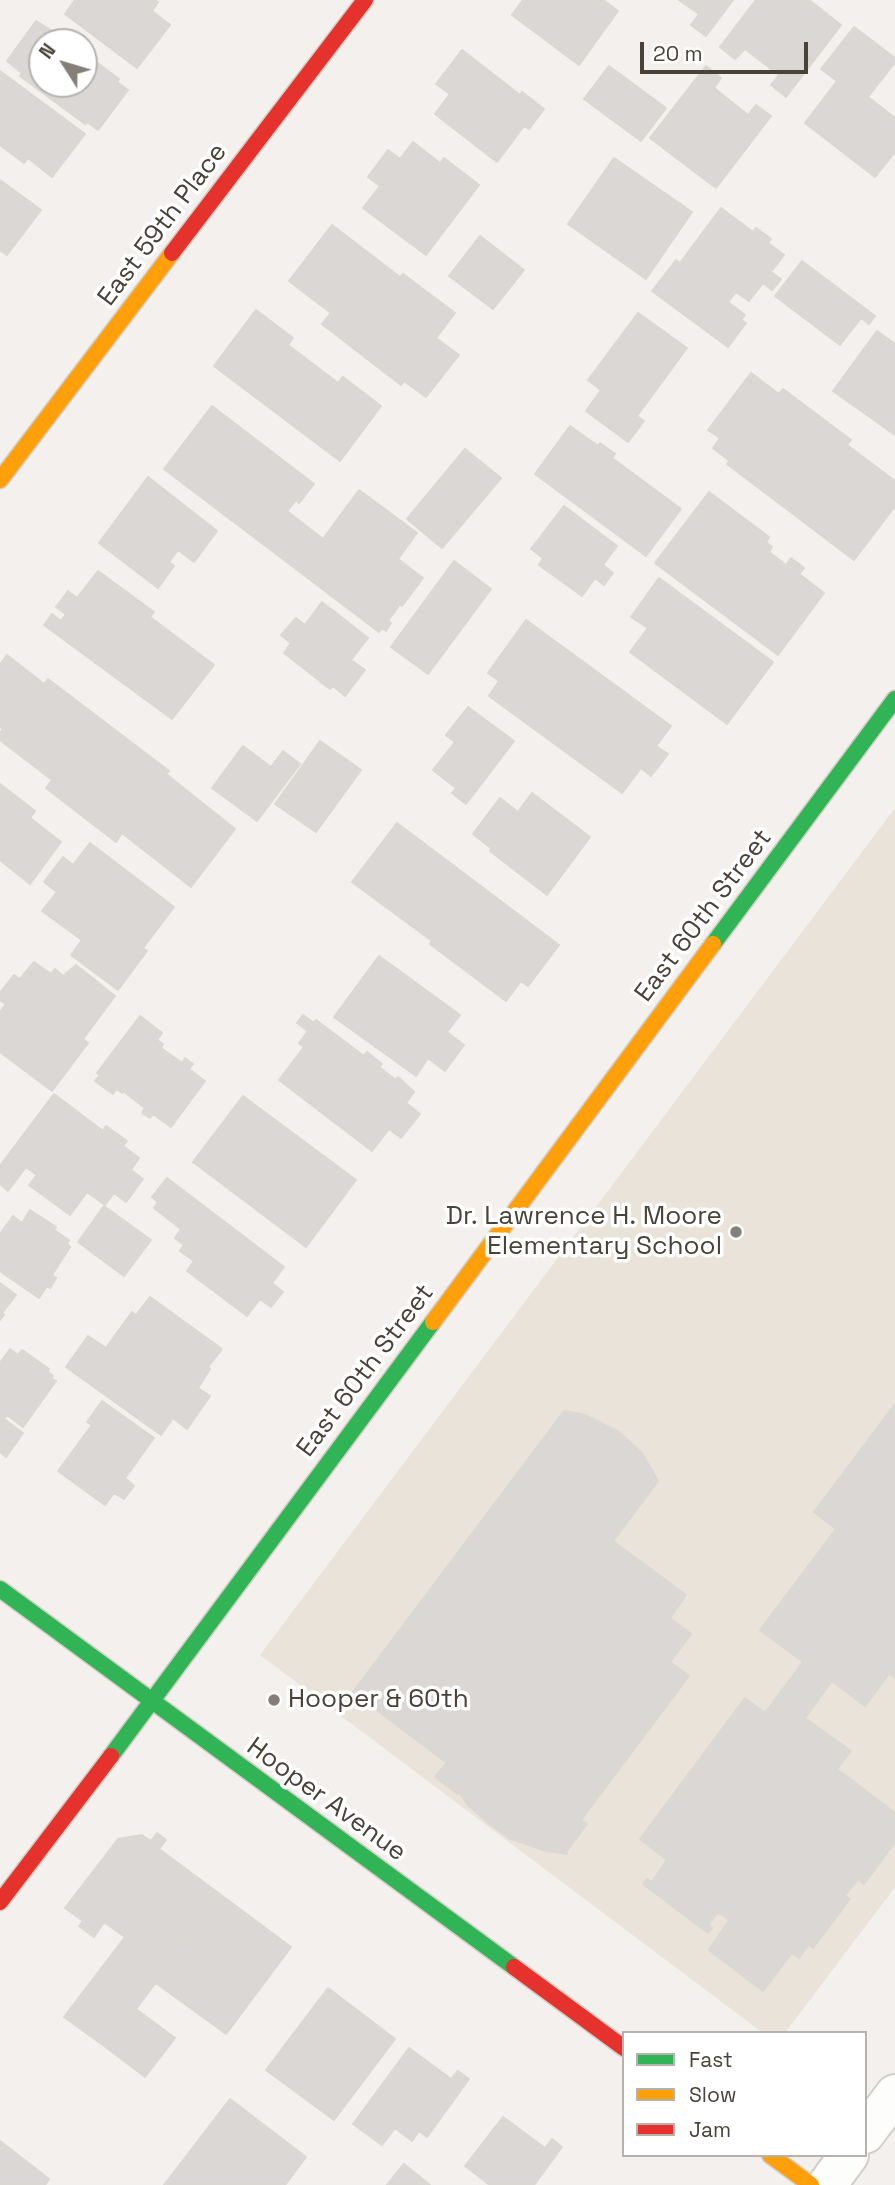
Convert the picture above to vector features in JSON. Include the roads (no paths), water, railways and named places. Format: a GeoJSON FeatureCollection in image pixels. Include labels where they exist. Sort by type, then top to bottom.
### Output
{"type":"FeatureCollection","features":[{"type":"Feature","properties":{"kind":"street","name":"East 59th Place"},"geometry":{"type":"LineString","coordinates":[[0,480],[365,0]]}},
{"type":"Feature","properties":{"kind":"street","name":"East 60th Street"},"geometry":{"type":"LineString","coordinates":[[0,1902],[151,1703],[895,699]]}},
{"type":"Feature","properties":{"kind":"street","name":"Hooper Avenue"},"geometry":{"type":"LineString","coordinates":[[0,1589],[151,1703],[622,2047]]}},
{"type":"Feature","properties":{"kind":"street"},"geometry":{"type":"LineString","coordinates":[[867,2131],[895,2094]]}},
{"type":"Feature","properties":{"kind":"street"},"geometry":{"type":"LineString","coordinates":[[773,2157],[811,2185]]}},
{"type":"Feature","properties":{"kind":"street"},"geometry":{"type":"LineString","coordinates":[[827,2185],[848,2157]]}},
{"type":"Feature","properties":{"kind":"place","name":"Dr. Lawrence H. Moore Elementary School"},"geometry":{"type":"Point","coordinates":[736,1232]}},
{"type":"Feature","properties":{"kind":"place","name":"Hooper & 60th"},"geometry":{"type":"Point","coordinates":[274,1700]}}]}
